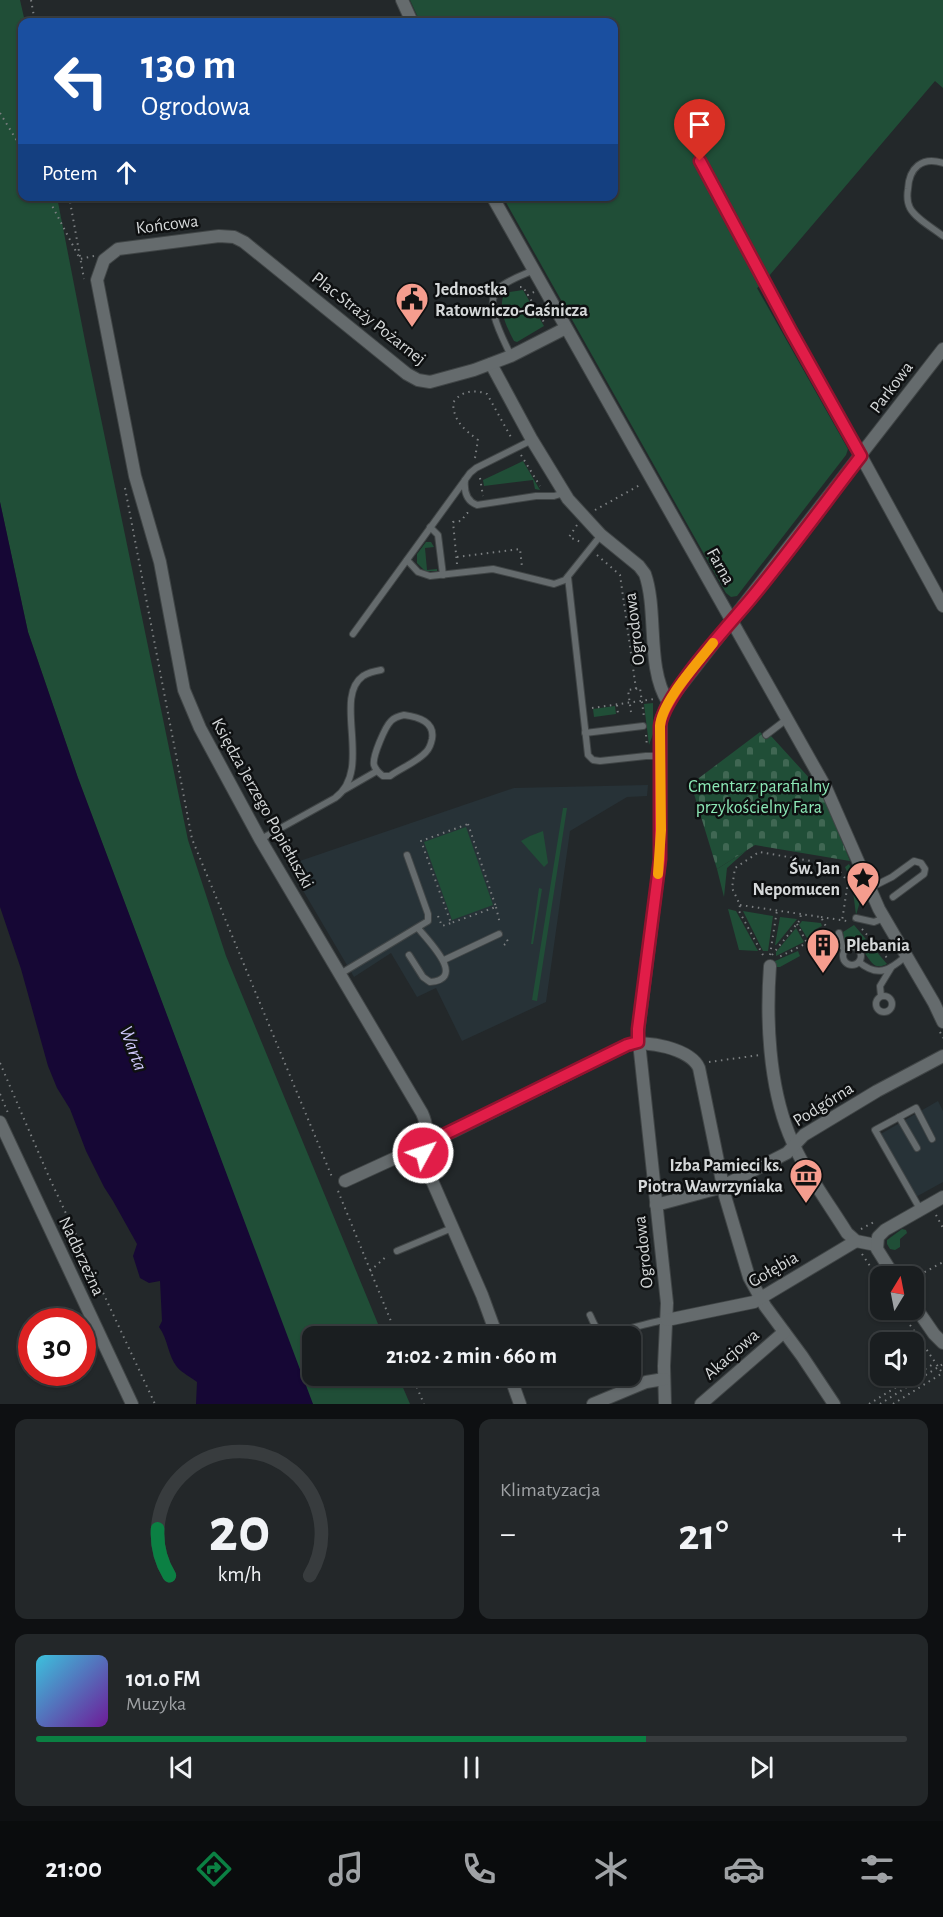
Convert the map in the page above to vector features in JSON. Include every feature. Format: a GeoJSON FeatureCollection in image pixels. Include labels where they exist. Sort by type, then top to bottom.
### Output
{"type":"FeatureCollection","features":[{"type":"Feature","properties":{"kind":"street"},"geometry":{"type":"LineString","coordinates":[[402,0],[410,18]]}},
{"type":"Feature","properties":{"kind":"street","name":"Farna"},"geometry":{"type":"LineString","coordinates":[[495,201],[826,788],[884,918],[943,1022]]}},
{"type":"Feature","properties":{"kind":"street","name":"Końcowa"},"geometry":{"type":"LineString","coordinates":[[112,252],[125,248],[228,236]]}},
{"type":"Feature","properties":{"kind":"street","name":"Plac Straży Pożarnej"},"geometry":{"type":"LineString","coordinates":[[228,236],[244,242],[401,369],[418,380],[436,381],[491,364],[566,328]]}},
{"type":"Feature","properties":{"kind":"street","name":"Księdza Jerzego Popiełuszki"},"geometry":{"type":"LineString","coordinates":[[112,252],[100,266],[98,288],[135,476],[160,562],[184,690],[200,728],[260,840],[422,1113],[428,1128],[423,1160],[493,1326]]}},
{"type":"Feature","properties":{"kind":"street","name":"Parkowa"},"geometry":{"type":"LineString","coordinates":[[668,702],[750,600],[943,348]]}},
{"type":"Feature","properties":{"kind":"street","name":"Ogrodowa"},"geometry":{"type":"LineString","coordinates":[[491,364],[564,493],[578,512],[645,574],[658,673],[662,691],[668,702],[661,720],[654,756],[660,859],[638,1029],[667,1303],[665,1404]]}},
{"type":"Feature","properties":{"kind":"street"},"geometry":{"type":"LineString","coordinates":[[861,456],[943,606]]}},
{"type":"Feature","properties":{"kind":"street"},"geometry":{"type":"LineString","coordinates":[[771,961],[771,1061],[784,1118],[794,1145],[847,1233],[856,1241],[876,1245]]}},
{"type":"Feature","properties":{"kind":"street"},"geometry":{"type":"LineString","coordinates":[[345,1181],[627,1045],[638,1042],[681,1052],[702,1063],[723,1186],[749,1276],[760,1298],[834,1404]]}},
{"type":"Feature","properties":{"kind":"street","name":"Podgórna"},"geometry":{"type":"LineString","coordinates":[[656,1205],[723,1186],[787,1153],[804,1135],[943,1056]]}},
{"type":"Feature","properties":{"kind":"street","name":"Nadbrzeżna"},"geometry":{"type":"LineString","coordinates":[[0,1122],[132,1404]]}},
{"type":"Feature","properties":{"kind":"street"},"geometry":{"type":"LineString","coordinates":[[887,1266],[876,1245],[878,1237],[882,1232],[936,1204]]}},
{"type":"Feature","properties":{"kind":"street","name":"Gołębia"},"geometry":{"type":"LineString","coordinates":[[667,1320],[748,1304],[856,1241]]}},
{"type":"Feature","properties":{"kind":"street"},"geometry":{"type":"LineString","coordinates":[[924,1320],[943,1343]]}},
{"type":"Feature","properties":{"kind":"street","name":"Akacjowa"},"geometry":{"type":"LineString","coordinates":[[701,1404],[784,1332]]}},
{"type":"Feature","properties":{"kind":"street"},"geometry":{"type":"LineString","coordinates":[[593,1404],[646,1382],[664,1379]]}},
{"type":"Feature","properties":{"kind":"street"},"geometry":{"type":"LineString","coordinates":[[514,1386],[520,1404]]}},
{"type":"Feature","properties":{"kind":"lane"},"geometry":{"type":"LineString","coordinates":[[700,161],[861,456]]}},
{"type":"Feature","properties":{"kind":"lane"},"geometry":{"type":"LineString","coordinates":[[943,163],[927,161],[916,165],[910,176],[908,198],[910,209],[943,236]]}},
{"type":"Feature","properties":{"kind":"lane"},"geometry":{"type":"LineString","coordinates":[[511,356],[496,322],[493,297],[499,288],[534,270]]}},
{"type":"Feature","properties":{"kind":"lane"},"geometry":{"type":"LineString","coordinates":[[353,634],[430,527],[476,468],[532,440]]}},
{"type":"Feature","properties":{"kind":"lane"},"geometry":{"type":"LineString","coordinates":[[465,480],[467,497],[477,505],[564,493]]}},
{"type":"Feature","properties":{"kind":"lane"},"geometry":{"type":"LineString","coordinates":[[430,527],[438,534],[443,575]]}},
{"type":"Feature","properties":{"kind":"lane"},"geometry":{"type":"LineString","coordinates":[[407,560],[422,574],[430,576],[493,569],[554,584],[568,577],[601,535]]}},
{"type":"Feature","properties":{"kind":"lane"},"geometry":{"type":"LineString","coordinates":[[568,577],[588,755],[593,760],[600,761],[654,756]]}},
{"type":"Feature","properties":{"kind":"lane"},"geometry":{"type":"LineString","coordinates":[[344,790],[353,764],[352,691],[361,677],[381,670]]}},
{"type":"Feature","properties":{"kind":"lane"},"geometry":{"type":"LineString","coordinates":[[404,716],[421,718],[428,723],[433,734],[426,752],[390,776],[383,776],[377,771],[374,759],[391,721],[396,717],[404,716]]}},
{"type":"Feature","properties":{"kind":"lane"},"geometry":{"type":"LineString","coordinates":[[766,735],[787,719]]}},
{"type":"Feature","properties":{"kind":"lane"},"geometry":{"type":"LineString","coordinates":[[585,733],[644,725]]}},
{"type":"Feature","properties":{"kind":"lane"},"geometry":{"type":"LineString","coordinates":[[260,840],[335,798],[344,790],[360,783],[377,771]]}},
{"type":"Feature","properties":{"kind":"lane"},"geometry":{"type":"LineString","coordinates":[[340,974],[426,923],[428,916],[407,855]]}},
{"type":"Feature","properties":{"kind":"lane"},"geometry":{"type":"LineString","coordinates":[[870,888],[892,877],[914,861],[921,862],[925,869],[924,874],[893,897]]}},
{"type":"Feature","properties":{"kind":"lane"},"geometry":{"type":"LineString","coordinates":[[856,922],[874,922],[884,918]]}},
{"type":"Feature","properties":{"kind":"lane"},"geometry":{"type":"LineString","coordinates":[[409,955],[423,977],[430,982],[438,981],[444,975],[446,967],[444,960],[418,928]]}},
{"type":"Feature","properties":{"kind":"lane"},"geometry":{"type":"LineString","coordinates":[[839,933],[845,950],[843,958],[846,963],[854,965],[859,962],[861,955],[858,950],[853,947],[845,950]]}},
{"type":"Feature","properties":{"kind":"lane"},"geometry":{"type":"LineString","coordinates":[[444,960],[499,934]]}},
{"type":"Feature","properties":{"kind":"lane"},"geometry":{"type":"LineString","coordinates":[[881,996],[880,986],[893,967],[906,956]]}},
{"type":"Feature","properties":{"kind":"lane"},"geometry":{"type":"LineString","coordinates":[[859,962],[873,970],[882,971],[893,967]]}},
{"type":"Feature","properties":{"kind":"lane"},"geometry":{"type":"LineString","coordinates":[[932,1139],[915,1108],[876,1130],[936,1204]]}},
{"type":"Feature","properties":{"kind":"lane"},"geometry":{"type":"LineString","coordinates":[[899,1117],[916,1148]]}},
{"type":"Feature","properties":{"kind":"lane"},"geometry":{"type":"LineString","coordinates":[[396,1251],[452,1228]]}},
{"type":"Feature","properties":{"kind":"lane"},"geometry":{"type":"LineString","coordinates":[[590,1315],[596,1328],[605,1333],[616,1333],[649,1322],[667,1320]]}},
{"type":"Feature","properties":{"kind":"path"},"geometry":{"type":"LineString","coordinates":[[30,0],[34,18]]}},
{"type":"Feature","properties":{"kind":"path"},"geometry":{"type":"LineString","coordinates":[[0,113],[18,142]]}},
{"type":"Feature","properties":{"kind":"path"},"geometry":{"type":"LineString","coordinates":[[50,201],[80,259]]}},
{"type":"Feature","properties":{"kind":"path"},"geometry":{"type":"LineString","coordinates":[[70,201],[86,286]]}},
{"type":"Feature","properties":{"kind":"path"},"geometry":{"type":"LineString","coordinates":[[80,259],[112,252]]}},
{"type":"Feature","properties":{"kind":"path"},"geometry":{"type":"LineString","coordinates":[[514,288],[523,287],[546,327]]}},
{"type":"Feature","properties":{"kind":"path"},"geometry":{"type":"LineString","coordinates":[[528,295],[537,290],[538,292]]}},
{"type":"Feature","properties":{"kind":"path"},"geometry":{"type":"LineString","coordinates":[[590,513],[645,482]]}},
{"type":"Feature","properties":{"kind":"path"},"geometry":{"type":"LineString","coordinates":[[124,483],[192,839],[393,1326]]}},
{"type":"Feature","properties":{"kind":"path"},"geometry":{"type":"LineString","coordinates":[[458,573],[453,522],[461,520],[466,513],[476,512]]}},
{"type":"Feature","properties":{"kind":"path"},"geometry":{"type":"LineString","coordinates":[[579,523],[568,537],[582,542],[620,575],[636,689]]}},
{"type":"Feature","properties":{"kind":"path"},"geometry":{"type":"LineString","coordinates":[[457,557],[520,549],[523,578]]}},
{"type":"Feature","properties":{"kind":"path"},"geometry":{"type":"LineString","coordinates":[[631,712],[628,690],[640,688],[644,725]]}},
{"type":"Feature","properties":{"kind":"path"},"geometry":{"type":"LineString","coordinates":[[592,708],[654,699]]}},
{"type":"Feature","properties":{"kind":"path"},"geometry":{"type":"LineString","coordinates":[[617,705],[618,714]]}},
{"type":"Feature","properties":{"kind":"path"},"geometry":{"type":"LineString","coordinates":[[646,736],[646,747],[654,756]]}},
{"type":"Feature","properties":{"kind":"path"},"geometry":{"type":"LineString","coordinates":[[468,824],[470,831],[496,907],[451,923],[421,841],[468,824]]}},
{"type":"Feature","properties":{"kind":"path"},"geometry":{"type":"LineString","coordinates":[[470,831],[476,829]]}},
{"type":"Feature","properties":{"kind":"path"},"geometry":{"type":"LineString","coordinates":[[417,847],[423,845]]}},
{"type":"Feature","properties":{"kind":"path"},"geometry":{"type":"LineString","coordinates":[[771,961],[739,911],[740,905],[732,888],[735,868],[759,852],[835,865],[848,882],[842,921]]}},
{"type":"Feature","properties":{"kind":"path"},"geometry":{"type":"LineString","coordinates":[[795,873],[797,858]]}},
{"type":"Feature","properties":{"kind":"path"},"geometry":{"type":"LineString","coordinates":[[733,881],[738,882]]}},
{"type":"Feature","properties":{"kind":"path"},"geometry":{"type":"LineString","coordinates":[[429,884],[436,882]]}},
{"type":"Feature","properties":{"kind":"path"},"geometry":{"type":"LineString","coordinates":[[771,961],[776,904]]}},
{"type":"Feature","properties":{"kind":"path"},"geometry":{"type":"LineString","coordinates":[[740,905],[856,922],[893,967]]}},
{"type":"Feature","properties":{"kind":"path"},"geometry":{"type":"LineString","coordinates":[[771,961],[801,914]]}},
{"type":"Feature","properties":{"kind":"path"},"geometry":{"type":"LineString","coordinates":[[771,961],[807,943],[811,945],[830,934],[821,917]]}},
{"type":"Feature","properties":{"kind":"path"},"geometry":{"type":"LineString","coordinates":[[494,923],[499,921]]}},
{"type":"Feature","properties":{"kind":"path"},"geometry":{"type":"LineString","coordinates":[[796,924],[807,943]]}},
{"type":"Feature","properties":{"kind":"path"},"geometry":{"type":"LineString","coordinates":[[702,1063],[765,1054]]}},
{"type":"Feature","properties":{"kind":"path"},"geometry":{"type":"LineString","coordinates":[[0,1063],[48,1177],[155,1404]]}},
{"type":"Feature","properties":{"kind":"path"},"geometry":{"type":"LineString","coordinates":[[936,1204],[943,1228]]}},
{"type":"Feature","properties":{"kind":"path"},"geometry":{"type":"LineString","coordinates":[[370,1271],[382,1259],[396,1251]]}},
{"type":"Feature","properties":{"kind":"path"},"geometry":{"type":"LineString","coordinates":[[924,1272],[943,1262]]}},
{"type":"Feature","properties":{"kind":"path"},"geometry":{"type":"LineString","coordinates":[[893,1404],[943,1374],[907,1320]]}},
{"type":"Feature","properties":{"kind":"path"},"geometry":{"type":"LineString","coordinates":[[869,1404],[935,1363]]}},
{"type":"Feature","properties":{"kind":"path"},"geometry":{"type":"LineString","coordinates":[[880,1404],[943,1364]]}},
{"type":"Feature","properties":{"kind":"path"},"geometry":{"type":"LineString","coordinates":[[416,1386],[424,1404]]}},
{"type":"Feature","properties":{"kind":"shaded area"},"geometry":{"type":"Polygon","coordinates":[[[648,785],[647,796],[627,797],[570,831],[546,1002],[462,1041],[436,988],[417,997],[391,953],[354,977],[288,865],[514,788],[648,785]]]}},
{"type":"Feature","properties":{"kind":"shaded area"},"geometry":{"type":"Polygon","coordinates":[[[938,1101],[943,1111],[943,1182],[914,1198],[879,1135],[938,1101]]]}},
{"type":"Feature","properties":{"kind":"green space"},"geometry":{"type":"Polygon","coordinates":[[[0,0],[20,0],[24,18],[18,18],[18,201],[58,201],[188,840],[226,956],[379,1326],[302,1326],[302,1377],[78,778],[28,632],[0,502],[0,0]]]}},
{"type":"Feature","properties":{"kind":"green space"},"geometry":{"type":"Polygon","coordinates":[[[410,0],[943,0],[943,88],[935,81],[769,276],[770,279],[757,288],[848,449],[846,455],[737,596],[731,597],[726,593],[505,201],[618,201],[618,18],[418,18],[410,0]]]}},
{"type":"Feature","properties":{"kind":"green space"},"geometry":{"type":"Polygon","coordinates":[[[523,290],[544,326],[517,342],[514,341],[506,323],[502,311],[502,299],[504,293],[523,290]]]}},
{"type":"Feature","properties":{"kind":"green space"},"geometry":{"type":"Polygon","coordinates":[[[523,461],[540,490],[535,489],[533,480],[484,486],[483,480],[523,461]]]}},
{"type":"Feature","properties":{"kind":"green space"},"geometry":{"type":"Polygon","coordinates":[[[426,542],[431,542],[434,547],[425,548],[427,570],[437,569],[437,571],[425,571],[417,563],[417,554],[426,542]]]}},
{"type":"Feature","properties":{"kind":"green space"},"geometry":{"type":"Polygon","coordinates":[[[653,703],[653,734],[649,745],[644,704],[653,703]]]}},
{"type":"Feature","properties":{"kind":"green space"},"geometry":{"type":"Polygon","coordinates":[[[615,706],[616,714],[594,717],[593,709],[615,706]]]}},
{"type":"Feature","properties":{"kind":"green space","name":"Cmentarz parafialny przykościelny Fara"},"geometry":{"type":"Polygon","coordinates":[[[760,732],[767,739],[771,736],[822,792],[850,861],[755,845],[717,869],[691,784],[760,732]]]}},
{"type":"Feature","properties":{"kind":"green space"},"geometry":{"type":"Polygon","coordinates":[[[563,808],[567,808],[537,1001],[532,1000],[563,808]]]}},
{"type":"Feature","properties":{"kind":"green space"},"geometry":{"type":"Polygon","coordinates":[[[466,827],[493,905],[452,920],[424,842],[466,827]]]}},
{"type":"Feature","properties":{"kind":"green space"},"geometry":{"type":"Polygon","coordinates":[[[543,831],[548,863],[544,867],[521,841],[543,831]]]}},
{"type":"Feature","properties":{"kind":"green space"},"geometry":{"type":"Polygon","coordinates":[[[747,850],[727,868],[724,897],[717,869],[747,850]]]}},
{"type":"Feature","properties":{"kind":"green space"},"geometry":{"type":"Polygon","coordinates":[[[849,864],[858,883],[860,894],[856,915],[852,883],[845,867],[849,864]]]}},
{"type":"Feature","properties":{"kind":"green space"},"geometry":{"type":"Polygon","coordinates":[[[539,888],[542,889],[533,944],[531,944],[539,888]]]}},
{"type":"Feature","properties":{"kind":"green space"},"geometry":{"type":"Polygon","coordinates":[[[728,909],[736,911],[758,951],[739,950],[728,909]]]}},
{"type":"Feature","properties":{"kind":"green space"},"geometry":{"type":"Polygon","coordinates":[[[743,911],[773,916],[768,951],[763,951],[743,911]]]}},
{"type":"Feature","properties":{"kind":"green space"},"geometry":{"type":"Polygon","coordinates":[[[780,917],[797,919],[775,945],[780,917]]]}},
{"type":"Feature","properties":{"kind":"green space"},"geometry":{"type":"Polygon","coordinates":[[[802,921],[821,923],[822,926],[814,930],[818,937],[809,941],[799,925],[802,921]]]}},
{"type":"Feature","properties":{"kind":"green space"},"geometry":{"type":"Polygon","coordinates":[[[854,925],[887,964],[875,966],[860,948],[845,943],[843,932],[854,925]]]}},
{"type":"Feature","properties":{"kind":"green space"},"geometry":{"type":"Polygon","coordinates":[[[796,928],[804,942],[776,956],[776,952],[796,928]]]}},
{"type":"Feature","properties":{"kind":"green space"},"geometry":{"type":"Polygon","coordinates":[[[835,936],[837,947],[826,953],[821,944],[835,936]]]}},
{"type":"Feature","properties":{"kind":"green space"},"geometry":{"type":"Polygon","coordinates":[[[798,951],[800,956],[780,967],[774,967],[775,961],[798,951]]]}},
{"type":"Feature","properties":{"kind":"green space"},"geometry":{"type":"Polygon","coordinates":[[[902,1229],[907,1233],[900,1239],[900,1247],[895,1250],[890,1249],[887,1240],[902,1229]]]}},
{"type":"Feature","properties":{"kind":"green space"},"geometry":{"type":"Polygon","coordinates":[[[305,1386],[402,1386],[410,1404],[313,1404],[305,1386]]]}},
{"type":"Feature","properties":{"kind":"water","name":"Warta"},"geometry":{"type":"Polygon","coordinates":[[[0,502],[28,632],[78,778],[302,1375],[302,1386],[306,1386],[313,1404],[196,1404],[197,1382],[177,1367],[159,1327],[162,1321],[160,1281],[149,1283],[140,1278],[133,1256],[137,1244],[86,1151],[70,1109],[57,1088],[48,1066],[21,969],[0,907],[0,502]]]}},
{"type":"Feature","properties":{"kind":"slow traffic"},"geometry":{"type":"LineString","coordinates":[[658,874],[661,830],[660,726],[662,714],[713,643]]}},
{"type":"Feature","properties":{"kind":"place","name":"Jednostka Ratowniczo-Gaśnicza"},"geometry":{"type":"Point","coordinates":[412,328]}},
{"type":"Feature","properties":{"kind":"place","name":"Św. Jan Nepomucen"},"geometry":{"type":"Point","coordinates":[863,907]}},
{"type":"Feature","properties":{"kind":"place","name":"Plebania"},"geometry":{"type":"Point","coordinates":[823,974]}},
{"type":"Feature","properties":{"kind":"place","name":"Izba Pamieci ks. Piotra Wawrzyniaka"},"geometry":{"type":"Point","coordinates":[806,1204]}},
{"type":"Feature","properties":{"kind":"route"},"geometry":{"type":"LineString","coordinates":[[423,1153],[425,1144],[631,1043],[638,1042],[660,859],[660,726],[662,714],[725,628],[750,600],[861,456],[700,161]]}}]}
